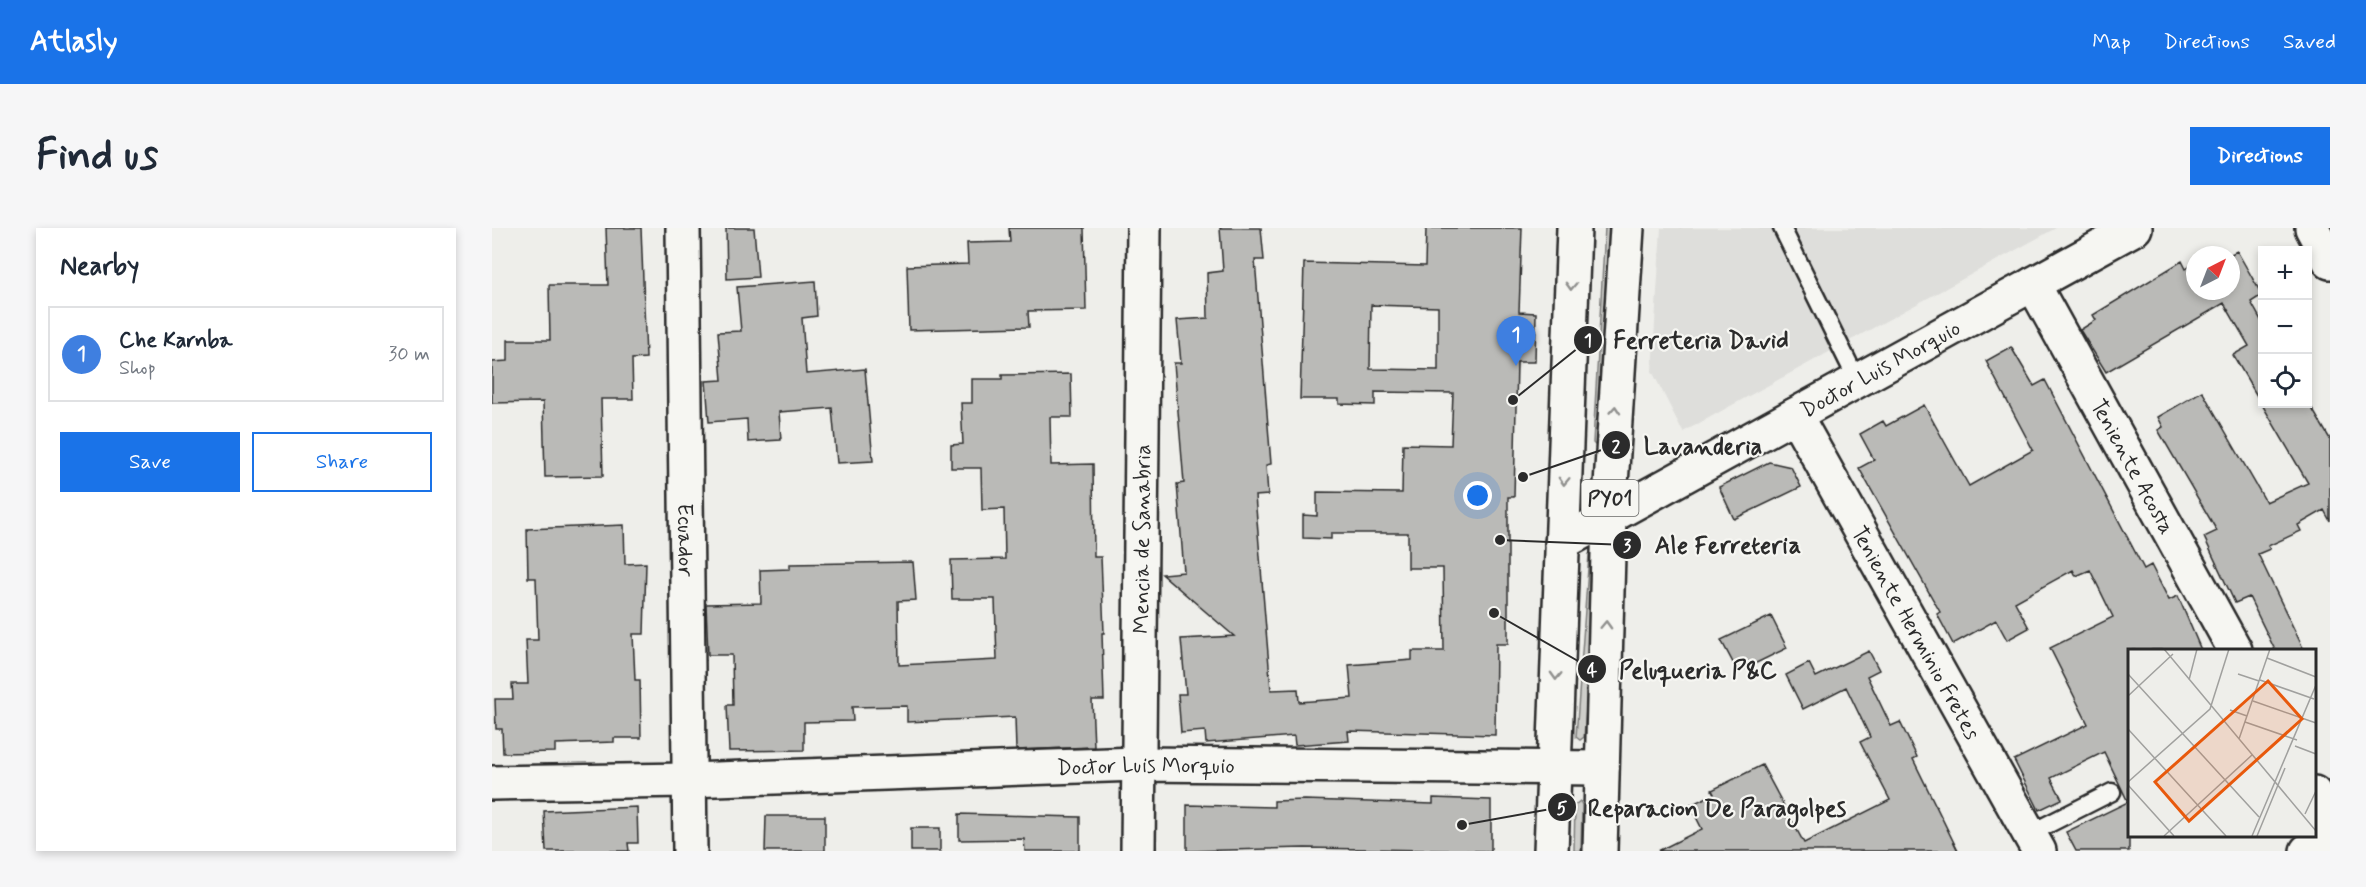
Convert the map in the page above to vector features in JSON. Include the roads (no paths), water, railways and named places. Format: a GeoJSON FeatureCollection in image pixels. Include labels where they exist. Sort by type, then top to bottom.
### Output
{"type":"FeatureCollection","features":[{"type":"Feature","properties":{"kind":"main road","name":"Ecuador"},"geometry":{"type":"LineString","coordinates":[[683,228],[690,851]]}},
{"type":"Feature","properties":{"kind":"main road","name":"Mencia de Sanabria"},"geometry":{"type":"LineString","coordinates":[[1138,851],[1137,764],[1144,228]]}},
{"type":"Feature","properties":{"kind":"main road","name":"PY01"},"geometry":{"type":"LineString","coordinates":[[1551,851],[1552,767],[1574,228]]}},
{"type":"Feature","properties":{"kind":"main road","name":"PY01"},"geometry":{"type":"LineString","coordinates":[[1600,851],[1609,518],[1627,228]]}},
{"type":"Feature","properties":{"kind":"main road","name":"Doctor Luis Morquio"},"geometry":{"type":"LineString","coordinates":[[1562,543],[2135,228]]}},
{"type":"Feature","properties":{"kind":"main road"},"geometry":{"type":"LineString","coordinates":[[2312,228],[2330,261]]}},
{"type":"Feature","properties":{"kind":"main road","name":"Teniente Acosta"},"geometry":{"type":"LineString","coordinates":[[2033,284],[2234,649]]}},
{"type":"Feature","properties":{"kind":"main road","name":"Teniente Herminio Fretes"},"geometry":{"type":"LineString","coordinates":[[1795,415],[2034,843]]}},
{"type":"Feature","properties":{"kind":"main road","name":"Doctor Luis Morquio"},"geometry":{"type":"LineString","coordinates":[[492,783],[689,780],[1137,764],[1602,768]]}},
{"type":"Feature","properties":{"kind":"main road"},"geometry":{"type":"LineString","coordinates":[[2315,797],[2330,823]]}},
{"type":"Feature","properties":{"kind":"main road"},"geometry":{"type":"LineString","coordinates":[[2307,851],[2330,840]]}},
{"type":"Feature","properties":{"kind":"lane"},"geometry":{"type":"LineString","coordinates":[[1782,228],[1857,380]]}},
{"type":"Feature","properties":{"kind":"lane"},"geometry":{"type":"LineString","coordinates":[[2034,843],[2112,792]]}},
{"type":"Feature","properties":{"kind":"place","name":"Che Karnba"},"geometry":{"type":"Point","coordinates":[1516,366]}},
{"type":"Feature","properties":{"kind":"place","name":"Ferreteria David"},"geometry":{"type":"Point","coordinates":[1513,400]}},
{"type":"Feature","properties":{"kind":"place","name":"Lavanderia"},"geometry":{"type":"Point","coordinates":[1523,477]}},
{"type":"Feature","properties":{"kind":"place","name":"Ale Ferreteria"},"geometry":{"type":"Point","coordinates":[1500,540]}},
{"type":"Feature","properties":{"kind":"place","name":"Peluqueria P&C"},"geometry":{"type":"Point","coordinates":[1494,613]}},
{"type":"Feature","properties":{"kind":"place","name":"Reparacion De Paragolpes"},"geometry":{"type":"Point","coordinates":[1462,825]}}]}
